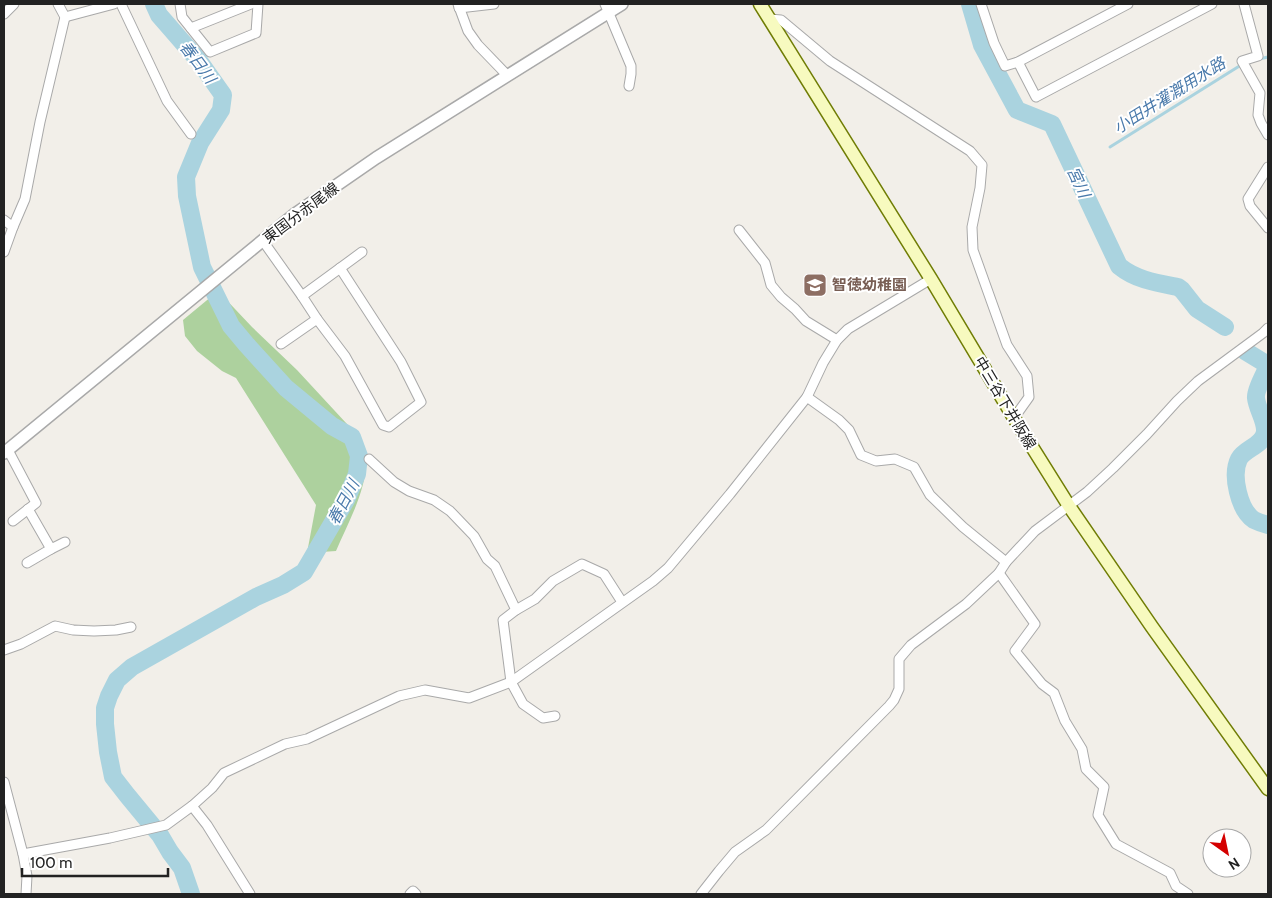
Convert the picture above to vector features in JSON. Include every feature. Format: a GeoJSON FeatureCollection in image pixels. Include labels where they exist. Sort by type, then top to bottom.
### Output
{"type":"FeatureCollection","features":[{"type":"Feature","properties":{"kind":"main road","name":"中三谷下井阪線"},"geometry":{"type":"LineString","coordinates":[[760,4],[931,278],[1069,506],[1152,627],[1268,789]]}},
{"type":"Feature","properties":{"kind":"street"},"geometry":{"type":"LineString","coordinates":[[4,14],[14,4]]}},
{"type":"Feature","properties":{"kind":"street"},"geometry":{"type":"LineString","coordinates":[[4,252],[25,199],[40,122],[65,17],[58,4]]}},
{"type":"Feature","properties":{"kind":"street"},"geometry":{"type":"LineString","coordinates":[[65,17],[114,4]]}},
{"type":"Feature","properties":{"kind":"street"},"geometry":{"type":"LineString","coordinates":[[121,4],[167,101],[192,134]]}},
{"type":"Feature","properties":{"kind":"street"},"geometry":{"type":"LineString","coordinates":[[180,4],[182,17],[210,52],[256,33],[258,4]]}},
{"type":"Feature","properties":{"kind":"street"},"geometry":{"type":"LineString","coordinates":[[191,28],[251,4]]}},
{"type":"Feature","properties":{"kind":"street"},"geometry":{"type":"LineString","coordinates":[[494,4],[458,6],[468,31],[478,45],[507,75]]}},
{"type":"Feature","properties":{"kind":"street","name":"東国分赤尾線"},"geometry":{"type":"LineString","coordinates":[[6,451],[295,214],[376,158],[507,75],[607,8],[622,4]]}},
{"type":"Feature","properties":{"kind":"street"},"geometry":{"type":"LineString","coordinates":[[981,4],[994,43],[1005,66],[1018,62],[1128,4]]}},
{"type":"Feature","properties":{"kind":"street"},"geometry":{"type":"LineString","coordinates":[[1018,62],[1036,97],[1212,4]]}},
{"type":"Feature","properties":{"kind":"street"},"geometry":{"type":"LineString","coordinates":[[1244,4],[1258,56],[1242,61],[1260,93],[1258,115],[1268,135]]}},
{"type":"Feature","properties":{"kind":"street"},"geometry":{"type":"LineString","coordinates":[[607,8],[631,66],[629,86]]}},
{"type":"Feature","properties":{"kind":"street"},"geometry":{"type":"LineString","coordinates":[[770,19],[781,20],[830,61],[970,151],[982,165],[980,188],[972,227],[973,250],[1007,345],[1027,376],[1029,397],[1014,418]]}},
{"type":"Feature","properties":{"kind":"street"},"geometry":{"type":"LineString","coordinates":[[1268,167],[1248,199],[1250,206],[1268,228]]}},
{"type":"Feature","properties":{"kind":"street"},"geometry":{"type":"LineString","coordinates":[[4,220],[13,227]]}},
{"type":"Feature","properties":{"kind":"street"},"geometry":{"type":"LineString","coordinates":[[739,230],[765,263],[771,285],[781,298],[806,321],[837,340]]}},
{"type":"Feature","properties":{"kind":"street"},"geometry":{"type":"LineString","coordinates":[[263,241],[316,319],[346,356],[383,425],[389,427],[421,402],[401,362],[340,268]]}},
{"type":"Feature","properties":{"kind":"street"},"geometry":{"type":"LineString","coordinates":[[302,296],[362,252]]}},
{"type":"Feature","properties":{"kind":"street"},"geometry":{"type":"LineString","coordinates":[[22,854],[166,826],[212,788],[224,773],[285,744],[307,739],[399,696],[425,690],[469,698],[511,682],[668,568],[807,397],[823,363],[837,340],[848,329],[931,278]]}},
{"type":"Feature","properties":{"kind":"street"},"geometry":{"type":"LineString","coordinates":[[281,344],[316,319]]}},
{"type":"Feature","properties":{"kind":"street"},"geometry":{"type":"LineString","coordinates":[[701,894],[735,852],[766,830],[889,706],[899,689],[899,659],[911,645],[966,604],[999,573],[1006,562],[1035,531],[1087,492],[1198,381],[1268,328]]}},
{"type":"Feature","properties":{"kind":"street"},"geometry":{"type":"LineString","coordinates":[[807,397],[839,420],[849,430],[861,455],[876,461],[895,459],[914,467],[930,495],[963,527],[1006,562]]}},
{"type":"Feature","properties":{"kind":"street"},"geometry":{"type":"LineString","coordinates":[[6,451],[36,503],[13,521]]}},
{"type":"Feature","properties":{"kind":"street"},"geometry":{"type":"LineString","coordinates":[[369,458],[394,482],[409,491],[434,500],[450,510],[474,536],[487,559],[495,566],[516,610]]}},
{"type":"Feature","properties":{"kind":"street"},"geometry":{"type":"LineString","coordinates":[[28,509],[51,549]]}},
{"type":"Feature","properties":{"kind":"street"},"geometry":{"type":"LineString","coordinates":[[27,562],[65,542]]}},
{"type":"Feature","properties":{"kind":"street"},"geometry":{"type":"LineString","coordinates":[[555,716],[544,718],[523,704],[511,682],[503,620],[535,599],[553,581],[582,564],[604,574],[622,602]]}},
{"type":"Feature","properties":{"kind":"street"},"geometry":{"type":"LineString","coordinates":[[999,573],[1035,624],[1015,651],[1042,684],[1054,693],[1065,721],[1082,749],[1086,769],[1104,787],[1098,815],[1116,844],[1170,874],[1176,886],[1188,894]]}},
{"type":"Feature","properties":{"kind":"street"},"geometry":{"type":"LineString","coordinates":[[4,650],[21,644],[55,626],[73,630],[94,631],[131,627]]}},
{"type":"Feature","properties":{"kind":"street"},"geometry":{"type":"LineString","coordinates":[[4,782],[27,876],[26,894]]}},
{"type":"Feature","properties":{"kind":"street"},"geometry":{"type":"LineString","coordinates":[[192,806],[207,825],[250,894]]}},
{"type":"Feature","properties":{"kind":"street"},"geometry":{"type":"LineString","coordinates":[[410,894],[413,891],[416,894]]}},
{"type":"Feature","properties":{"kind":"green space"},"geometry":{"type":"Polygon","coordinates":[[[218,291],[297,370],[359,437],[365,451],[365,476],[352,515],[336,551],[307,553],[316,505],[236,378],[222,371],[197,351],[185,336],[183,320],[218,291]]]}},
{"type":"Feature","properties":{"kind":"waterway","name":"春日川"},"geometry":{"type":"LineString","coordinates":[[154,4],[159,15],[199,61],[223,95],[221,110],[200,143],[186,177],[187,196],[202,267],[231,326],[286,388],[332,426],[352,437],[359,456],[357,474],[346,500],[304,572],[132,667],[117,680],[109,696],[105,708],[105,724],[113,777],[160,835],[182,868],[191,894]]}},
{"type":"Feature","properties":{"kind":"waterway","name":"宮川"},"geometry":{"type":"LineString","coordinates":[[970,4],[982,45],[1017,110],[1052,124],[1119,266],[1140,278],[1178,287],[1197,309],[1225,327]]}},
{"type":"Feature","properties":{"kind":"waterway","name":"小田井灌漑用水路"},"geometry":{"type":"LineString","coordinates":[[1259,59],[1268,57]]}},
{"type":"Feature","properties":{"kind":"waterway","name":"小田井灌漑用水路"},"geometry":{"type":"LineString","coordinates":[[1110,147],[1241,65]]}},
{"type":"Feature","properties":{"kind":"waterway","name":"宮川"},"geometry":{"type":"LineString","coordinates":[[1245,351],[1268,365]]}},
{"type":"Feature","properties":{"kind":"waterway","name":"宮川"},"geometry":{"type":"LineString","coordinates":[[1268,366],[1256,395],[1264,424],[1264,437],[1242,455],[1239,459],[1236,474],[1238,492],[1244,508],[1254,520],[1268,525]]}},
{"type":"Feature","properties":{"kind":"place","name":"智徳幼稚園"},"geometry":{"type":"Point","coordinates":[815,285]}}]}
